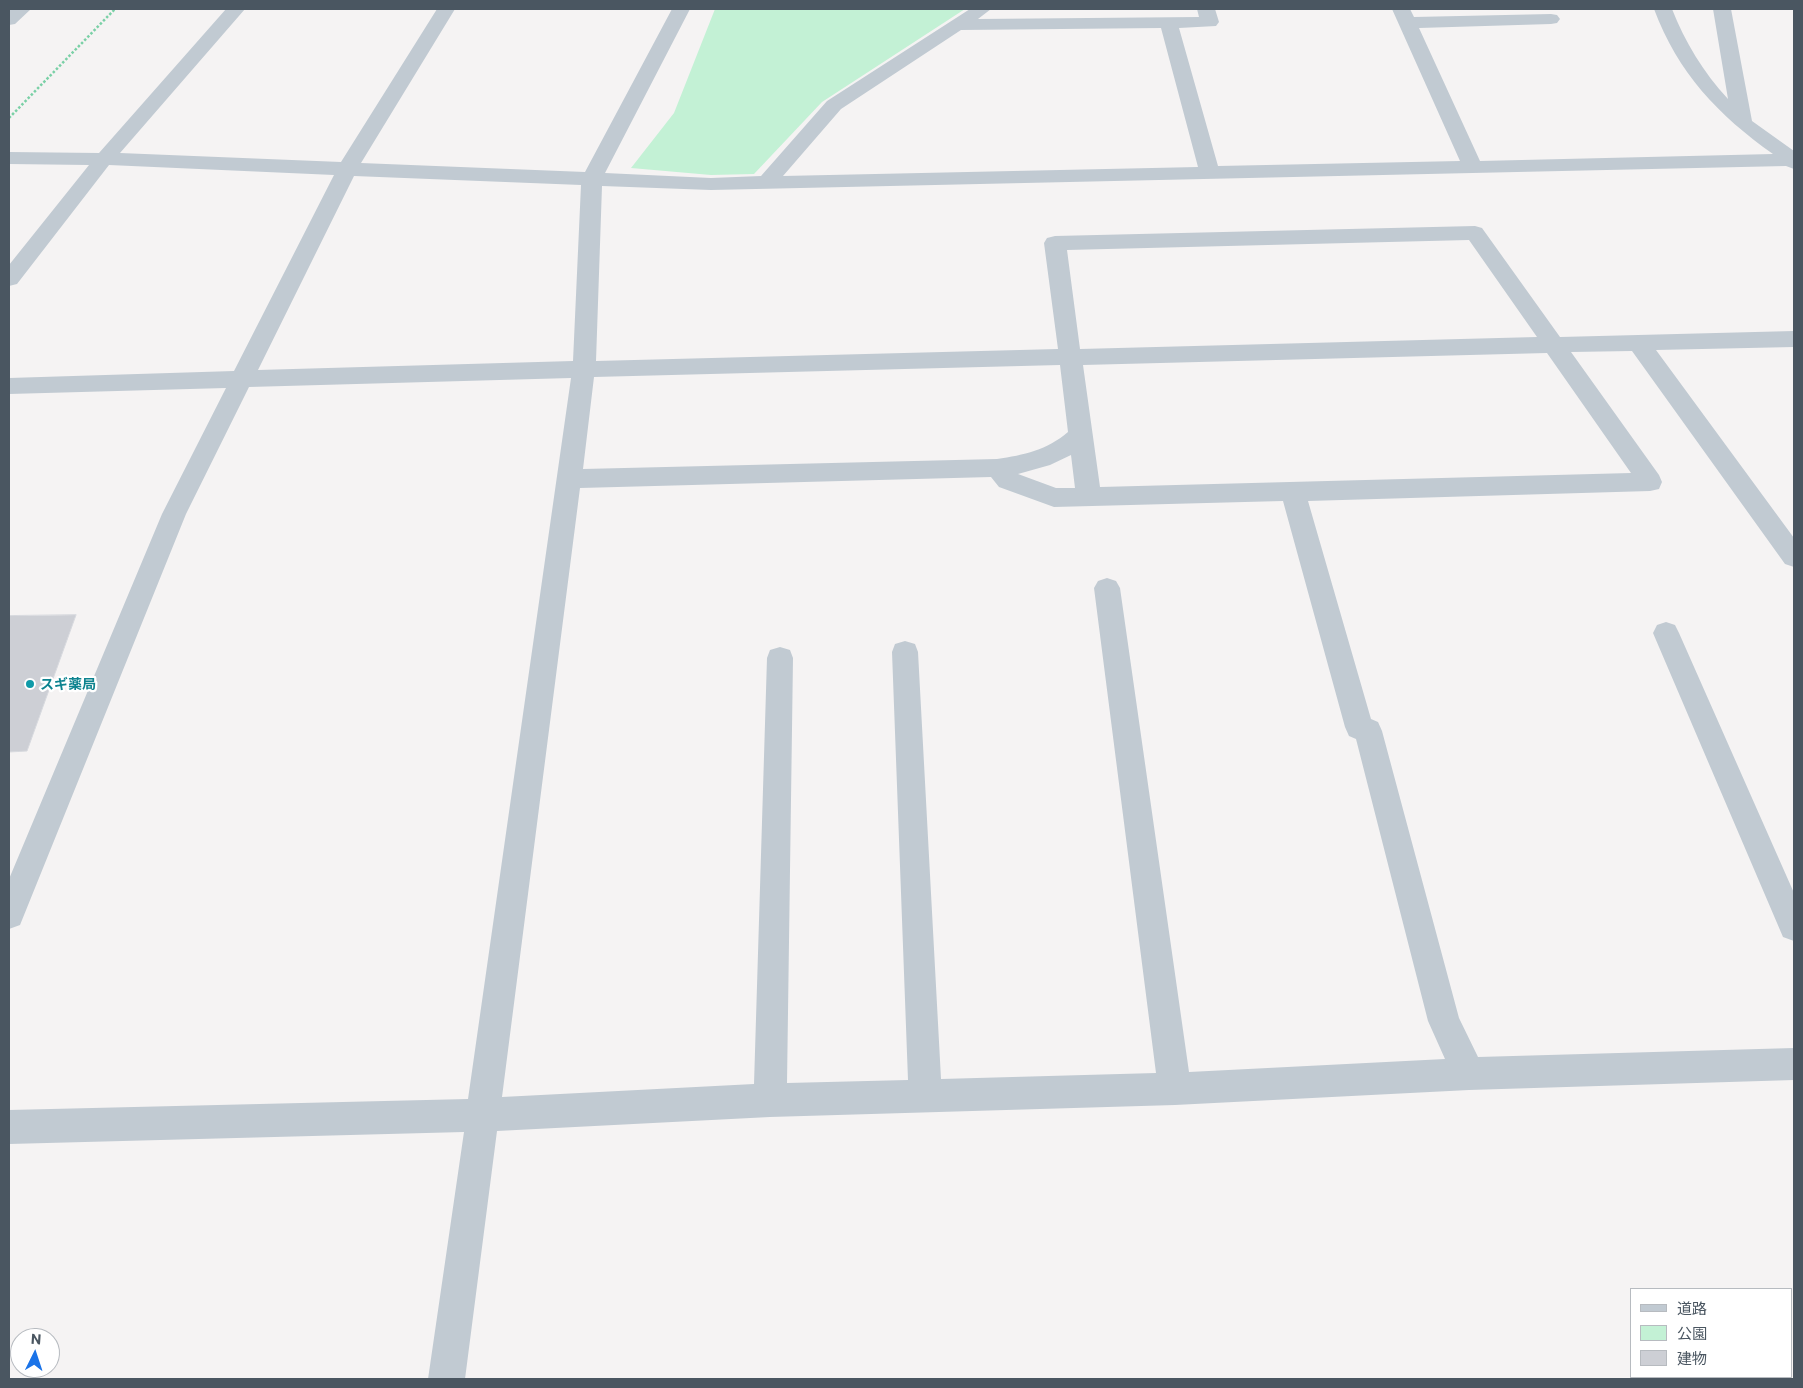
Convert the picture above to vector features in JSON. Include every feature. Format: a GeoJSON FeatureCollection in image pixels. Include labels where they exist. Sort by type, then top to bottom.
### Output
{"type":"FeatureCollection","features":[{"type":"Feature","properties":{"kind":"street"},"geometry":{"type":"LineString","coordinates":[[9,20],[22,9]]}},
{"type":"Feature","properties":{"kind":"street"},"geometry":{"type":"LineString","coordinates":[[9,279],[104,159],[236,9]]}},
{"type":"Feature","properties":{"kind":"street"},"geometry":{"type":"LineString","coordinates":[[9,915],[174,514],[239,381],[348,168],[446,9]]}},
{"type":"Feature","properties":{"kind":"street"},"geometry":{"type":"LineString","coordinates":[[447,1379],[584,369],[592,178],[681,9]]}},
{"type":"Feature","properties":{"kind":"street"},"geometry":{"type":"LineString","coordinates":[[767,182],[834,105],[982,9]]}},
{"type":"Feature","properties":{"kind":"street"},"geometry":{"type":"LineString","coordinates":[[958,25],[1210,22],[1206,9]]}},
{"type":"Feature","properties":{"kind":"street"},"geometry":{"type":"LineString","coordinates":[[1663,9],[1669,27],[1686,57],[1727,110],[1792,159]]}},
{"type":"Feature","properties":{"kind":"street"},"geometry":{"type":"LineString","coordinates":[[1722,9],[1742,122]]}},
{"type":"Feature","properties":{"kind":"street"},"geometry":{"type":"LineString","coordinates":[[1473,167],[1404,16],[1552,19]]}},
{"type":"Feature","properties":{"kind":"street"},"geometry":{"type":"LineString","coordinates":[[1169,23],[1210,173]]}},
{"type":"Feature","properties":{"kind":"street"},"geometry":{"type":"LineString","coordinates":[[9,158],[104,159],[348,168],[711,184],[1792,159]]}},
{"type":"Feature","properties":{"kind":"street"},"geometry":{"type":"LineString","coordinates":[[997,468],[1008,480],[1054,498],[1650,482],[1475,232],[1055,243],[1088,497]]}},
{"type":"Feature","properties":{"kind":"street"},"geometry":{"type":"LineString","coordinates":[[9,386],[239,381],[584,369],[1070,359],[1794,339]]}},
{"type":"Feature","properties":{"kind":"street"},"geometry":{"type":"LineString","coordinates":[[1639,344],[1794,557]]}},
{"type":"Feature","properties":{"kind":"street"},"geometry":{"type":"LineString","coordinates":[[570,479],[997,468],[1036,462],[1066,449],[1080,435]]}},
{"type":"Feature","properties":{"kind":"street"},"geometry":{"type":"LineString","coordinates":[[1293,492],[1359,727],[1368,731],[1444,1021],[1468,1074]]}},
{"type":"Feature","properties":{"kind":"street"},"geometry":{"type":"LineString","coordinates":[[1107,588],[1175,1089]]}},
{"type":"Feature","properties":{"kind":"street"},"geometry":{"type":"LineString","coordinates":[[1666,633],[1794,926]]}},
{"type":"Feature","properties":{"kind":"street"},"geometry":{"type":"LineString","coordinates":[[905,652],[925,1095]]}},
{"type":"Feature","properties":{"kind":"street"},"geometry":{"type":"LineString","coordinates":[[770,1100],[780,658]]}},
{"type":"Feature","properties":{"kind":"street"},"geometry":{"type":"LineString","coordinates":[[9,1127],[484,1115],[770,1100],[1175,1089],[1468,1074],[1794,1064]]}},
{"type":"Feature","properties":{"kind":"path"},"geometry":{"type":"LineString","coordinates":[[9,118],[115,9]]}},
{"type":"Feature","properties":{"kind":"green space"},"geometry":{"type":"Polygon","coordinates":[[[715,9],[965,9],[822,102],[754,174],[711,175],[631,168],[674,113],[715,9]]]}},
{"type":"Feature","properties":{"kind":"building","name":"スギ薬局"},"geometry":{"type":"Polygon","coordinates":[[[76,615],[27,751],[9,752],[9,616],[76,615]]]}},
{"type":"Feature","properties":{"kind":"place","name":"スギ薬局"},"geometry":{"type":"Point","coordinates":[30,684]}}]}
